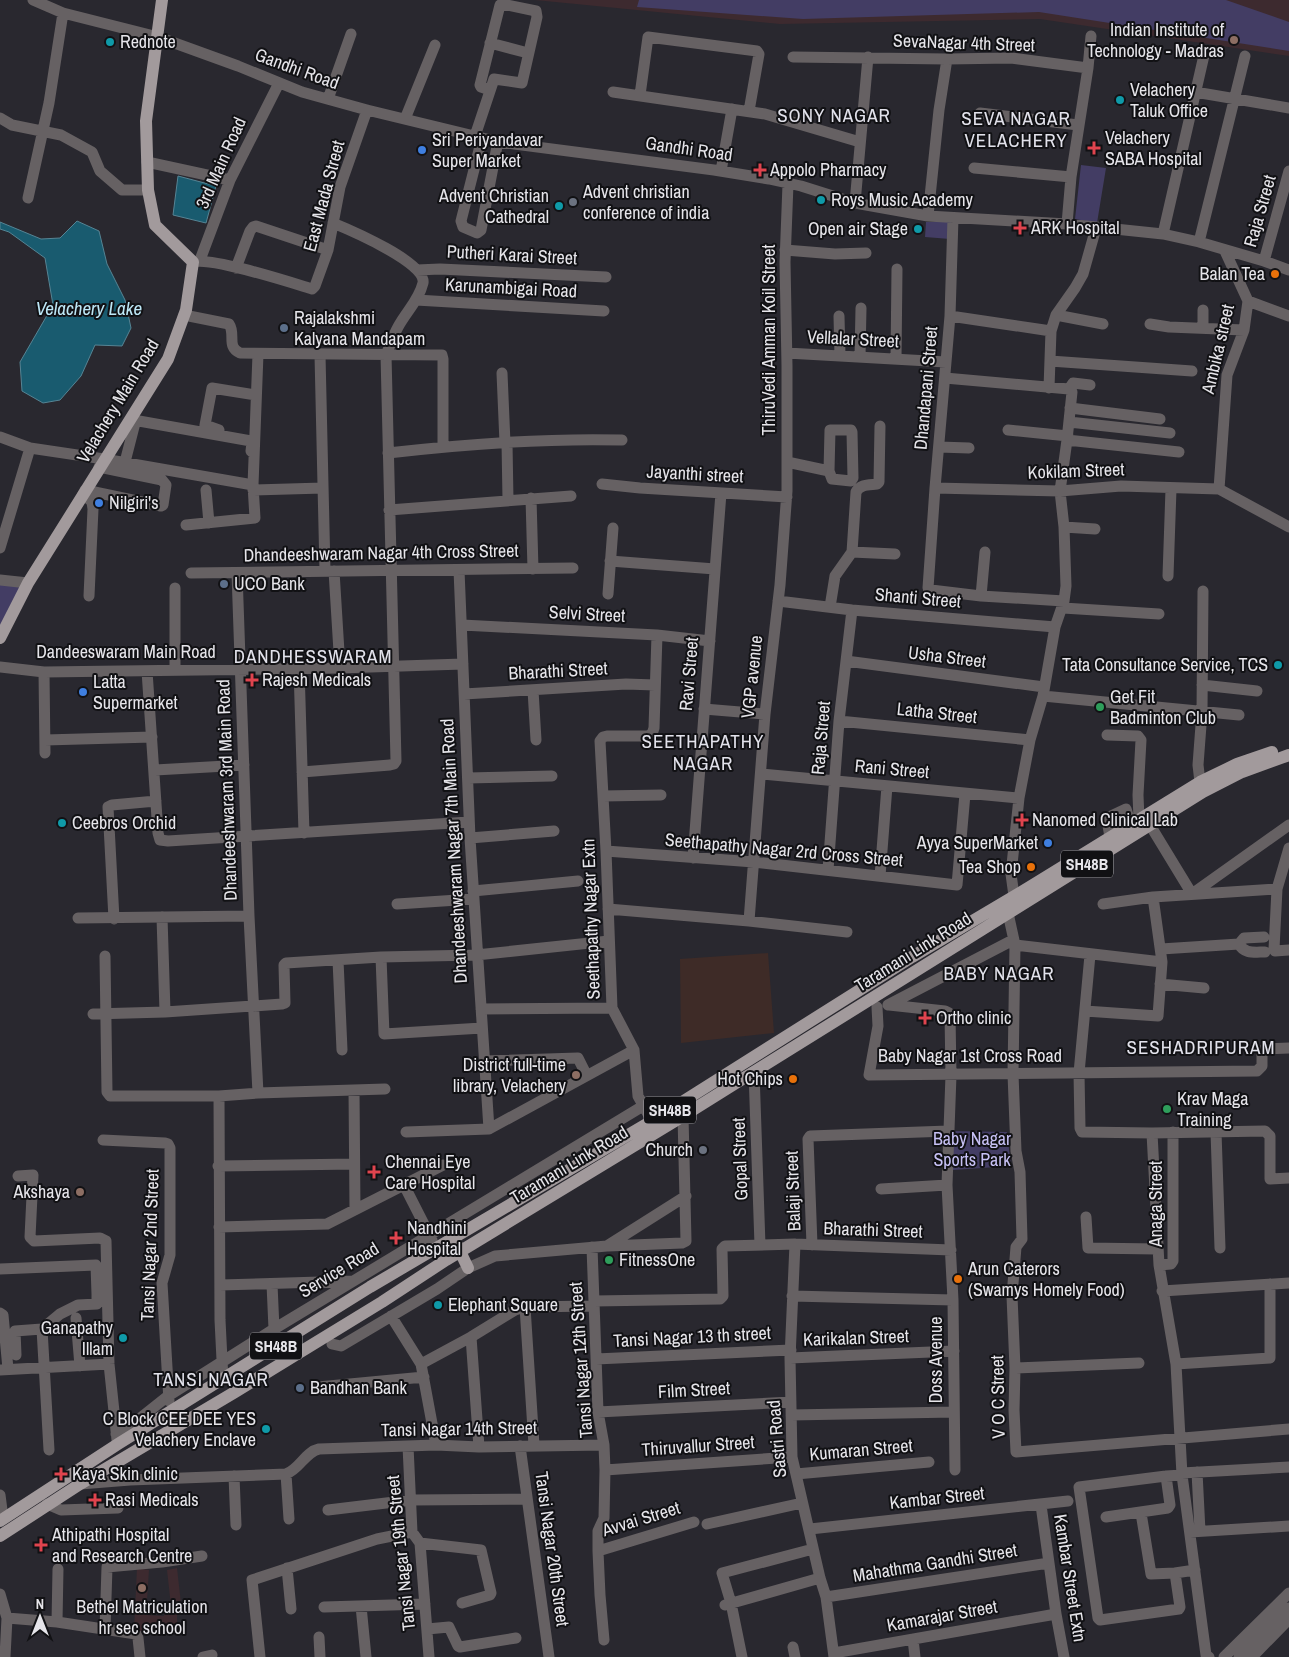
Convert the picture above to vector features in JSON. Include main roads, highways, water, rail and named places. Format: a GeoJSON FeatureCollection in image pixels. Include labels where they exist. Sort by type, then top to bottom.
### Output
{"type":"FeatureCollection","features":[{"type":"Feature","properties":{"kind":"main road","name":"Velachery Main Road"},"geometry":{"type":"LineString","coordinates":[[0,638],[28,583],[168,359],[184,315],[196,261],[154,225],[148,190],[146,121],[162,0]]}},
{"type":"Feature","properties":{"kind":"main road","name":"Taramani Link Road"},"geometry":{"type":"LineString","coordinates":[[0,1536],[47,1504],[284,1362],[754,1072],[873,1003],[892,987],[1008,913],[1140,823],[1237,764],[1289,746]]}},
{"type":"Feature","properties":{"kind":"main road","name":"Taramani Link Road"},"geometry":{"type":"LineString","coordinates":[[1203,786],[1289,754]]}},
{"type":"Feature","properties":{"kind":"main road","name":"Taramani Link Road"},"geometry":{"type":"LineString","coordinates":[[1,1517],[117,1439],[170,1412],[396,1276],[453,1238],[652,1121],[884,975],[1110,837],[1140,823]]}},
{"type":"Feature","properties":{"kind":"main road"},"geometry":{"type":"LineString","coordinates":[[884,975],[892,987]]}},
{"type":"Feature","properties":{"kind":"main road"},"geometry":{"type":"LineString","coordinates":[[453,1238],[468,1268]]}},
{"type":"Feature","properties":{"kind":"main road"},"geometry":{"type":"LineString","coordinates":[[1,1517],[396,1276],[414,1270],[429,1271]]}},
{"type":"Feature","properties":{"kind":"water"},"geometry":{"type":"Polygon","coordinates":[[[178,176],[216,186],[206,223],[173,215],[178,176]]]}},
{"type":"Feature","properties":{"kind":"water","name":"Velachery Lake"},"geometry":{"type":"Polygon","coordinates":[[[77,221],[99,231],[107,264],[125,300],[131,328],[122,346],[95,345],[81,376],[60,400],[43,403],[22,391],[20,362],[53,305],[45,258],[9,232],[0,229],[0,222],[41,239],[60,238],[77,221]]]}},
{"type":"Feature","properties":{"kind":"place","name":"Indian Institute of Technology - Madras"},"geometry":{"type":"Point","coordinates":[1234,40]}},
{"type":"Feature","properties":{"kind":"place","name":"Rednote"},"geometry":{"type":"Point","coordinates":[110,42]}},
{"type":"Feature","properties":{"kind":"place","name":"Velachery Taluk Office"},"geometry":{"type":"Point","coordinates":[1120,100]}},
{"type":"Feature","properties":{"kind":"place","name":"Velachery SABA Hospital"},"geometry":{"type":"Point","coordinates":[1094,148]}},
{"type":"Feature","properties":{"kind":"place","name":"Sri Periyandavar Super Market"},"geometry":{"type":"Point","coordinates":[422,150]}},
{"type":"Feature","properties":{"kind":"place","name":"Appolo Pharmacy"},"geometry":{"type":"Point","coordinates":[760,170]}},
{"type":"Feature","properties":{"kind":"place","name":"Roys Music Academy"},"geometry":{"type":"Point","coordinates":[821,200]}},
{"type":"Feature","properties":{"kind":"place","name":"Advent christian conference of india"},"geometry":{"type":"Point","coordinates":[573,202]}},
{"type":"Feature","properties":{"kind":"place","name":"Advent Christian Cathedral"},"geometry":{"type":"Point","coordinates":[559,206]}},
{"type":"Feature","properties":{"kind":"place","name":"ARK Hospital"},"geometry":{"type":"Point","coordinates":[1020,228]}},
{"type":"Feature","properties":{"kind":"place","name":"Open air Stage"},"geometry":{"type":"Point","coordinates":[918,229]}},
{"type":"Feature","properties":{"kind":"place","name":"Balan Tea"},"geometry":{"type":"Point","coordinates":[1275,274]}},
{"type":"Feature","properties":{"kind":"place","name":"Rajalakshmi Kalyana Mandapam"},"geometry":{"type":"Point","coordinates":[284,328]}},
{"type":"Feature","properties":{"kind":"place","name":"Nilgiri's"},"geometry":{"type":"Point","coordinates":[99,503]}},
{"type":"Feature","properties":{"kind":"place","name":"UCO Bank"},"geometry":{"type":"Point","coordinates":[224,584]}},
{"type":"Feature","properties":{"kind":"place","name":"Tata Consultance Service, TCS"},"geometry":{"type":"Point","coordinates":[1278,665]}},
{"type":"Feature","properties":{"kind":"place","name":"Rajesh Medicals"},"geometry":{"type":"Point","coordinates":[252,680]}},
{"type":"Feature","properties":{"kind":"place","name":"Latta Supermarket"},"geometry":{"type":"Point","coordinates":[83,692]}},
{"type":"Feature","properties":{"kind":"place","name":"Get Fit Badminton Club"},"geometry":{"type":"Point","coordinates":[1100,707]}},
{"type":"Feature","properties":{"kind":"place","name":"Nanomed Clinical Lab"},"geometry":{"type":"Point","coordinates":[1022,820]}},
{"type":"Feature","properties":{"kind":"place","name":"Ceebros Orchid"},"geometry":{"type":"Point","coordinates":[62,823]}},
{"type":"Feature","properties":{"kind":"place","name":"Ayya SuperMarket"},"geometry":{"type":"Point","coordinates":[1048,843]}},
{"type":"Feature","properties":{"kind":"place","name":"Tea Shop"},"geometry":{"type":"Point","coordinates":[1031,867]}},
{"type":"Feature","properties":{"kind":"place","name":"Ortho clinic"},"geometry":{"type":"Point","coordinates":[925,1018]}},
{"type":"Feature","properties":{"kind":"place","name":"District full-time library, Velachery"},"geometry":{"type":"Point","coordinates":[576,1075]}},
{"type":"Feature","properties":{"kind":"place","name":"Hot Chips"},"geometry":{"type":"Point","coordinates":[793,1079]}},
{"type":"Feature","properties":{"kind":"place","name":"Krav Maga Training"},"geometry":{"type":"Point","coordinates":[1167,1109]}},
{"type":"Feature","properties":{"kind":"place","name":"Church"},"geometry":{"type":"Point","coordinates":[703,1150]}},
{"type":"Feature","properties":{"kind":"place","name":"Chennai Eye Care Hospital"},"geometry":{"type":"Point","coordinates":[374,1172]}},
{"type":"Feature","properties":{"kind":"place","name":"Akshaya"},"geometry":{"type":"Point","coordinates":[80,1192]}},
{"type":"Feature","properties":{"kind":"place","name":"Nandhini Hospital"},"geometry":{"type":"Point","coordinates":[396,1238]}},
{"type":"Feature","properties":{"kind":"place","name":"FitnessOne"},"geometry":{"type":"Point","coordinates":[609,1260]}},
{"type":"Feature","properties":{"kind":"place","name":"Arun Caterors (Swamys Homely Food)"},"geometry":{"type":"Point","coordinates":[958,1279]}},
{"type":"Feature","properties":{"kind":"place","name":"Elephant Square"},"geometry":{"type":"Point","coordinates":[438,1305]}},
{"type":"Feature","properties":{"kind":"place","name":"Ganapathy Illam"},"geometry":{"type":"Point","coordinates":[123,1338]}},
{"type":"Feature","properties":{"kind":"place","name":"Bandhan Bank"},"geometry":{"type":"Point","coordinates":[300,1388]}},
{"type":"Feature","properties":{"kind":"place","name":"C Block CEE DEE YES Velachery Enclave"},"geometry":{"type":"Point","coordinates":[266,1429]}},
{"type":"Feature","properties":{"kind":"place","name":"Kaya Skin clinic"},"geometry":{"type":"Point","coordinates":[61,1474]}},
{"type":"Feature","properties":{"kind":"place","name":"Rasi Medicals"},"geometry":{"type":"Point","coordinates":[95,1500]}},
{"type":"Feature","properties":{"kind":"place","name":"Athipathi Hospital and Research Centre"},"geometry":{"type":"Point","coordinates":[41,1545]}},
{"type":"Feature","properties":{"kind":"place","name":"Bethel Matriculation hr sec school"},"geometry":{"type":"Point","coordinates":[142,1588]}},
{"type":"Feature","properties":{"kind":"district","name":"SONY NAGAR"},"geometry":{"type":"Point","coordinates":[834,115]}},
{"type":"Feature","properties":{"kind":"district","name":"SEVA NAGAR VELACHERY"},"geometry":{"type":"Point","coordinates":[1016,129]}},
{"type":"Feature","properties":{"kind":"district","name":"DANDHESSWARAM"},"geometry":{"type":"Point","coordinates":[313,656]}},
{"type":"Feature","properties":{"kind":"district","name":"SEETHAPATHY NAGAR"},"geometry":{"type":"Point","coordinates":[703,752]}},
{"type":"Feature","properties":{"kind":"district","name":"BABY NAGAR"},"geometry":{"type":"Point","coordinates":[999,973]}},
{"type":"Feature","properties":{"kind":"district","name":"SESHADRIPURAM"},"geometry":{"type":"Point","coordinates":[1201,1047]}},
{"type":"Feature","properties":{"kind":"district","name":"TANSI NAGAR"},"geometry":{"type":"Point","coordinates":[211,1379]}},
{"type":"Feature","properties":{"kind":"park label","name":"Baby Nagar Sports Park"},"geometry":{"type":"Point","coordinates":[972,1149]}}]}
